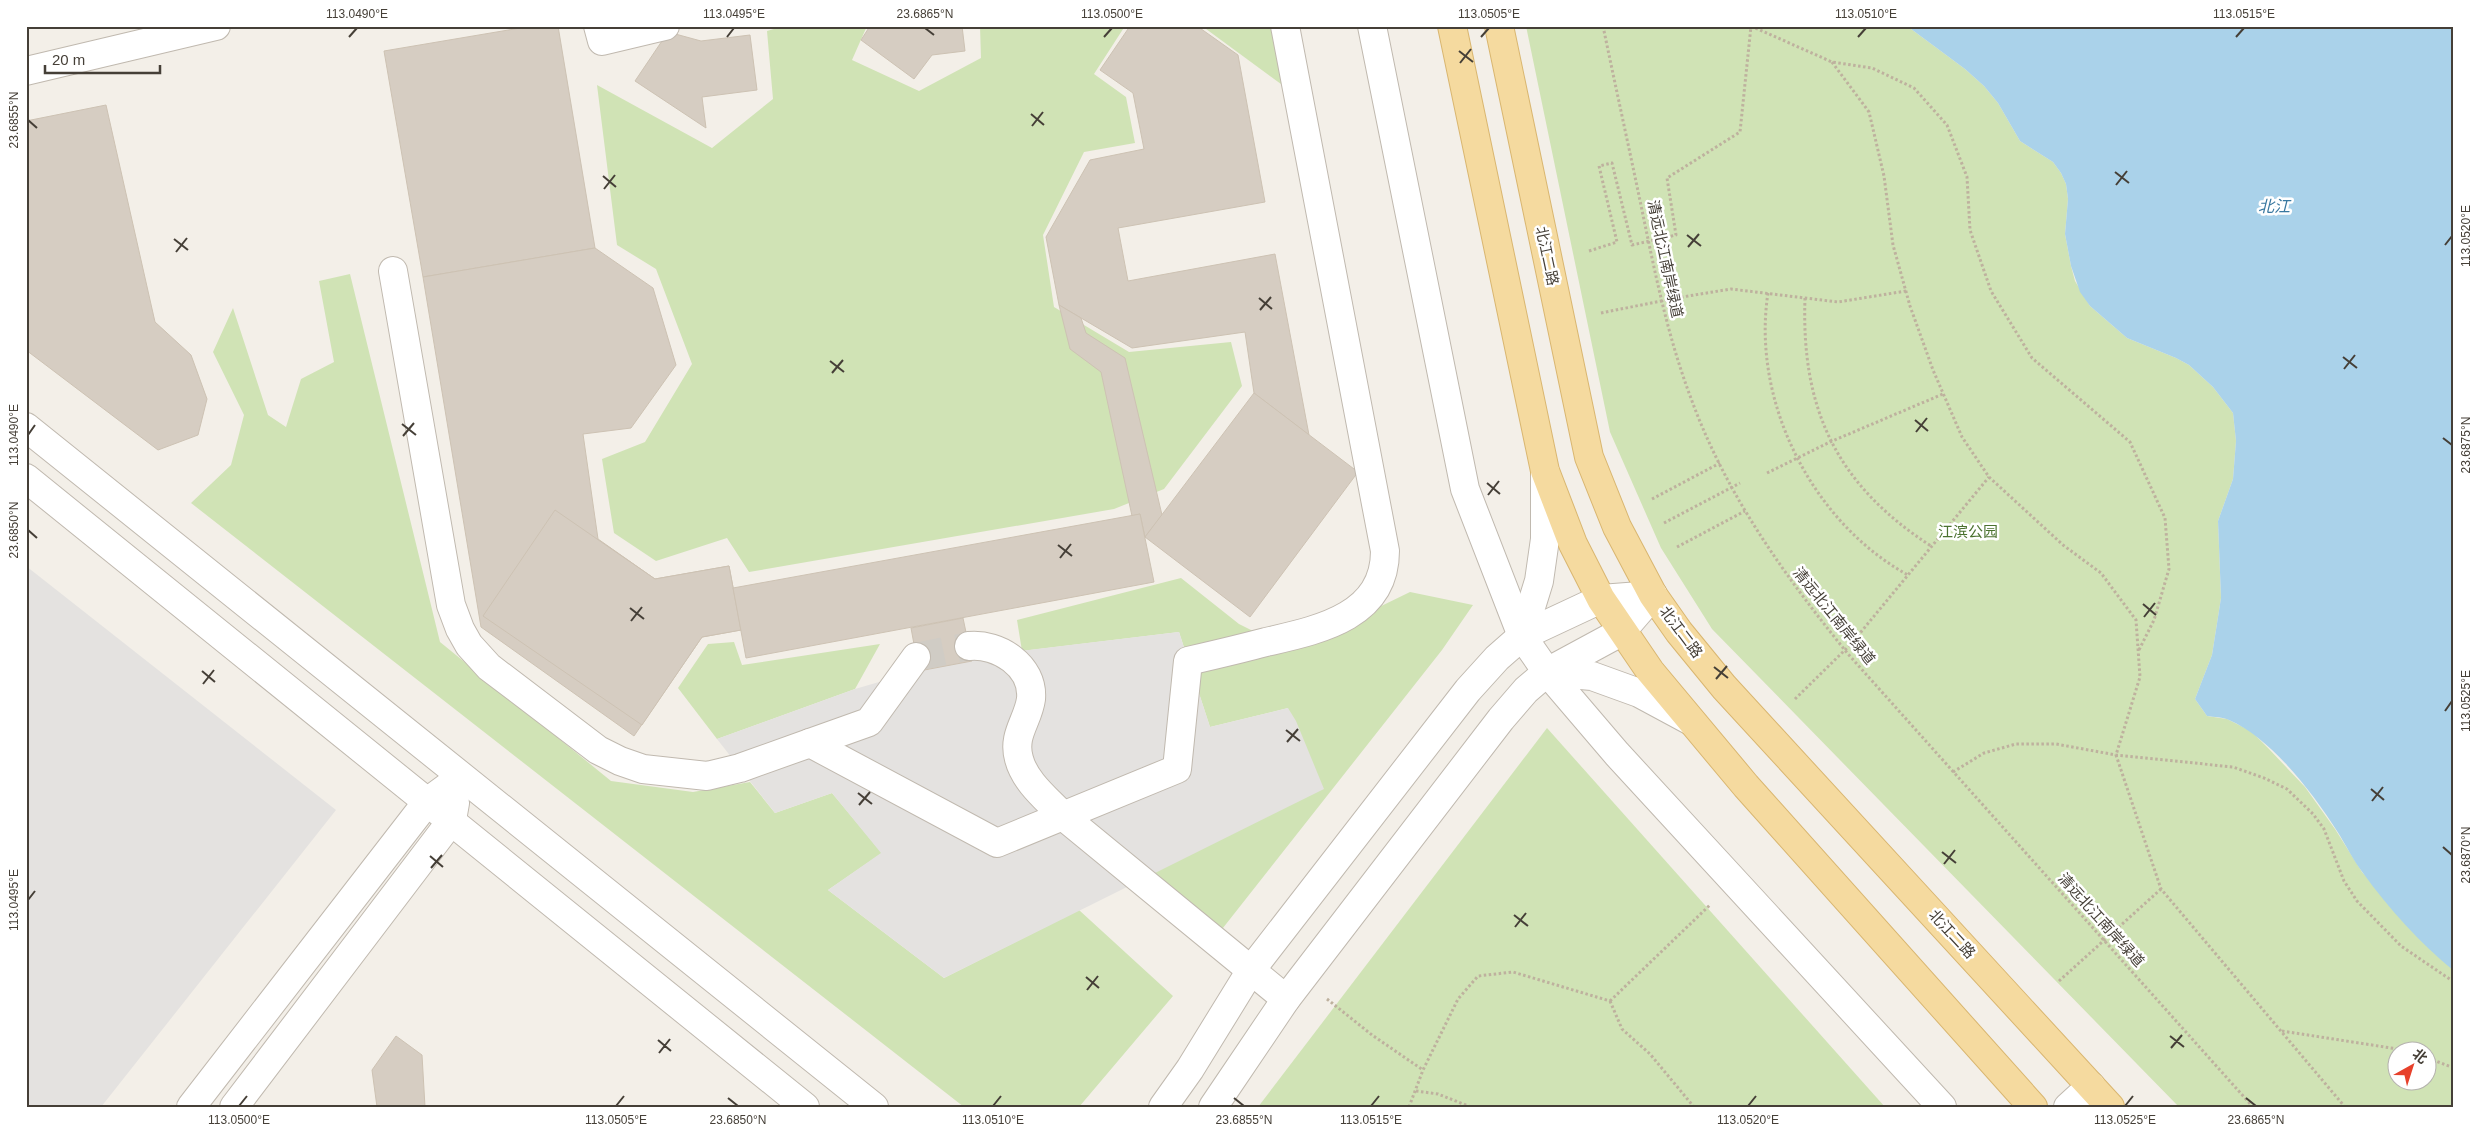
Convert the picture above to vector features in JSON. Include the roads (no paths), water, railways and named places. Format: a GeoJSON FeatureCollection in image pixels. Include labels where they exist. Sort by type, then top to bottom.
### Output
{"type":"FeatureCollection","features":[{"type":"Feature","properties":{"kind":"main road"},"geometry":{"type":"LineString","coordinates":[[1452,26],[1544,470],[1573,544],[1601,599],[1621,632],[1650,671],[1746,786],[2033,1107]]}},
{"type":"Feature","properties":{"kind":"main road","name":"北江二路"},"geometry":{"type":"LineString","coordinates":[[1499,26],[1589,457],[1617,528],[1653,594],[1679,632],[1724,686],[2110,1107]]}},
{"type":"Feature","properties":{"kind":"street"},"geometry":{"type":"LineString","coordinates":[[26,71],[172,31],[216,26]]}},
{"type":"Feature","properties":{"kind":"street"},"geometry":{"type":"LineString","coordinates":[[598,26],[602,41],[666,26]]}},
{"type":"Feature","properties":{"kind":"street"},"geometry":{"type":"LineString","coordinates":[[810,743],[997,843],[1177,769],[1188,662],[1331,624],[1348,616],[1362,605],[1373,592],[1381,579],[1385,564],[1385,551],[1285,26]]}},
{"type":"Feature","properties":{"kind":"street"},"geometry":{"type":"LineString","coordinates":[[1372,26],[1465,489],[1522,636],[1547,672],[1617,754],[1942,1107]]}},
{"type":"Feature","properties":{"kind":"street"},"geometry":{"type":"LineString","coordinates":[[393,271],[451,604],[460,629],[469,646],[489,667],[598,750],[643,769],[707,776],[740,768],[868,722],[916,657]]}},
{"type":"Feature","properties":{"kind":"street"},"geometry":{"type":"LineString","coordinates":[[26,427],[461,778],[874,1107]]}},
{"type":"Feature","properties":{"kind":"street"},"geometry":{"type":"LineString","coordinates":[[1522,636],[1539,581],[1544,547],[1544,470]]}},
{"type":"Feature","properties":{"kind":"street"},"geometry":{"type":"LineString","coordinates":[[26,478],[427,802],[452,820],[805,1107]]}},
{"type":"Feature","properties":{"kind":"street"},"geometry":{"type":"LineString","coordinates":[[1162,1107],[1190,1069],[1251,970],[1468,690],[1497,658],[1522,636],[1601,599],[1653,594]]}},
{"type":"Feature","properties":{"kind":"street"},"geometry":{"type":"LineString","coordinates":[[1214,1107],[1286,1000],[1501,719],[1526,690],[1547,672],[1621,632],[1653,594]]}},
{"type":"Feature","properties":{"kind":"street"},"geometry":{"type":"LineString","coordinates":[[969,646],[985,646],[1004,653],[1013,660],[1027,678],[1031,699],[1018,734],[1018,757],[1023,771],[1063,816],[1286,1000]]}},
{"type":"Feature","properties":{"kind":"street"},"geometry":{"type":"LineString","coordinates":[[1547,672],[1592,676],[1639,693],[1692,722]]}},
{"type":"Feature","properties":{"kind":"street"},"geometry":{"type":"LineString","coordinates":[[191,1107],[427,802],[461,778]]}},
{"type":"Feature","properties":{"kind":"street"},"geometry":{"type":"LineString","coordinates":[[234,1107],[452,820],[461,778]]}},
{"type":"Feature","properties":{"kind":"street"},"geometry":{"type":"LineString","coordinates":[[2068,1107],[2091,1086]]}},
{"type":"Feature","properties":{"kind":"water","name":"北江"},"geometry":{"type":"Polygon","coordinates":[[[1907,26],[2454,26],[2454,971],[2417,937],[2383,900],[2359,868],[2316,800],[2290,768],[2245,728],[2227,719],[2207,716],[2195,699],[2212,655],[2221,598],[2218,521],[2233,479],[2236,441],[2233,413],[2213,387],[2189,365],[2127,338],[2090,306],[2080,292],[2071,266],[2065,234],[2068,199],[2066,184],[2061,173],[2053,162],[2020,141],[1998,103],[1984,86],[1965,69],[1907,26]]]}},
{"type":"Feature","properties":{"kind":"tunnel"},"geometry":{"type":"LineString","coordinates":[[916,657],[969,646]]}},
{"type":"Feature","properties":{"kind":"park label","name":"江滨公园"},"geometry":{"type":"Point","coordinates":[1968,532]}}]}
